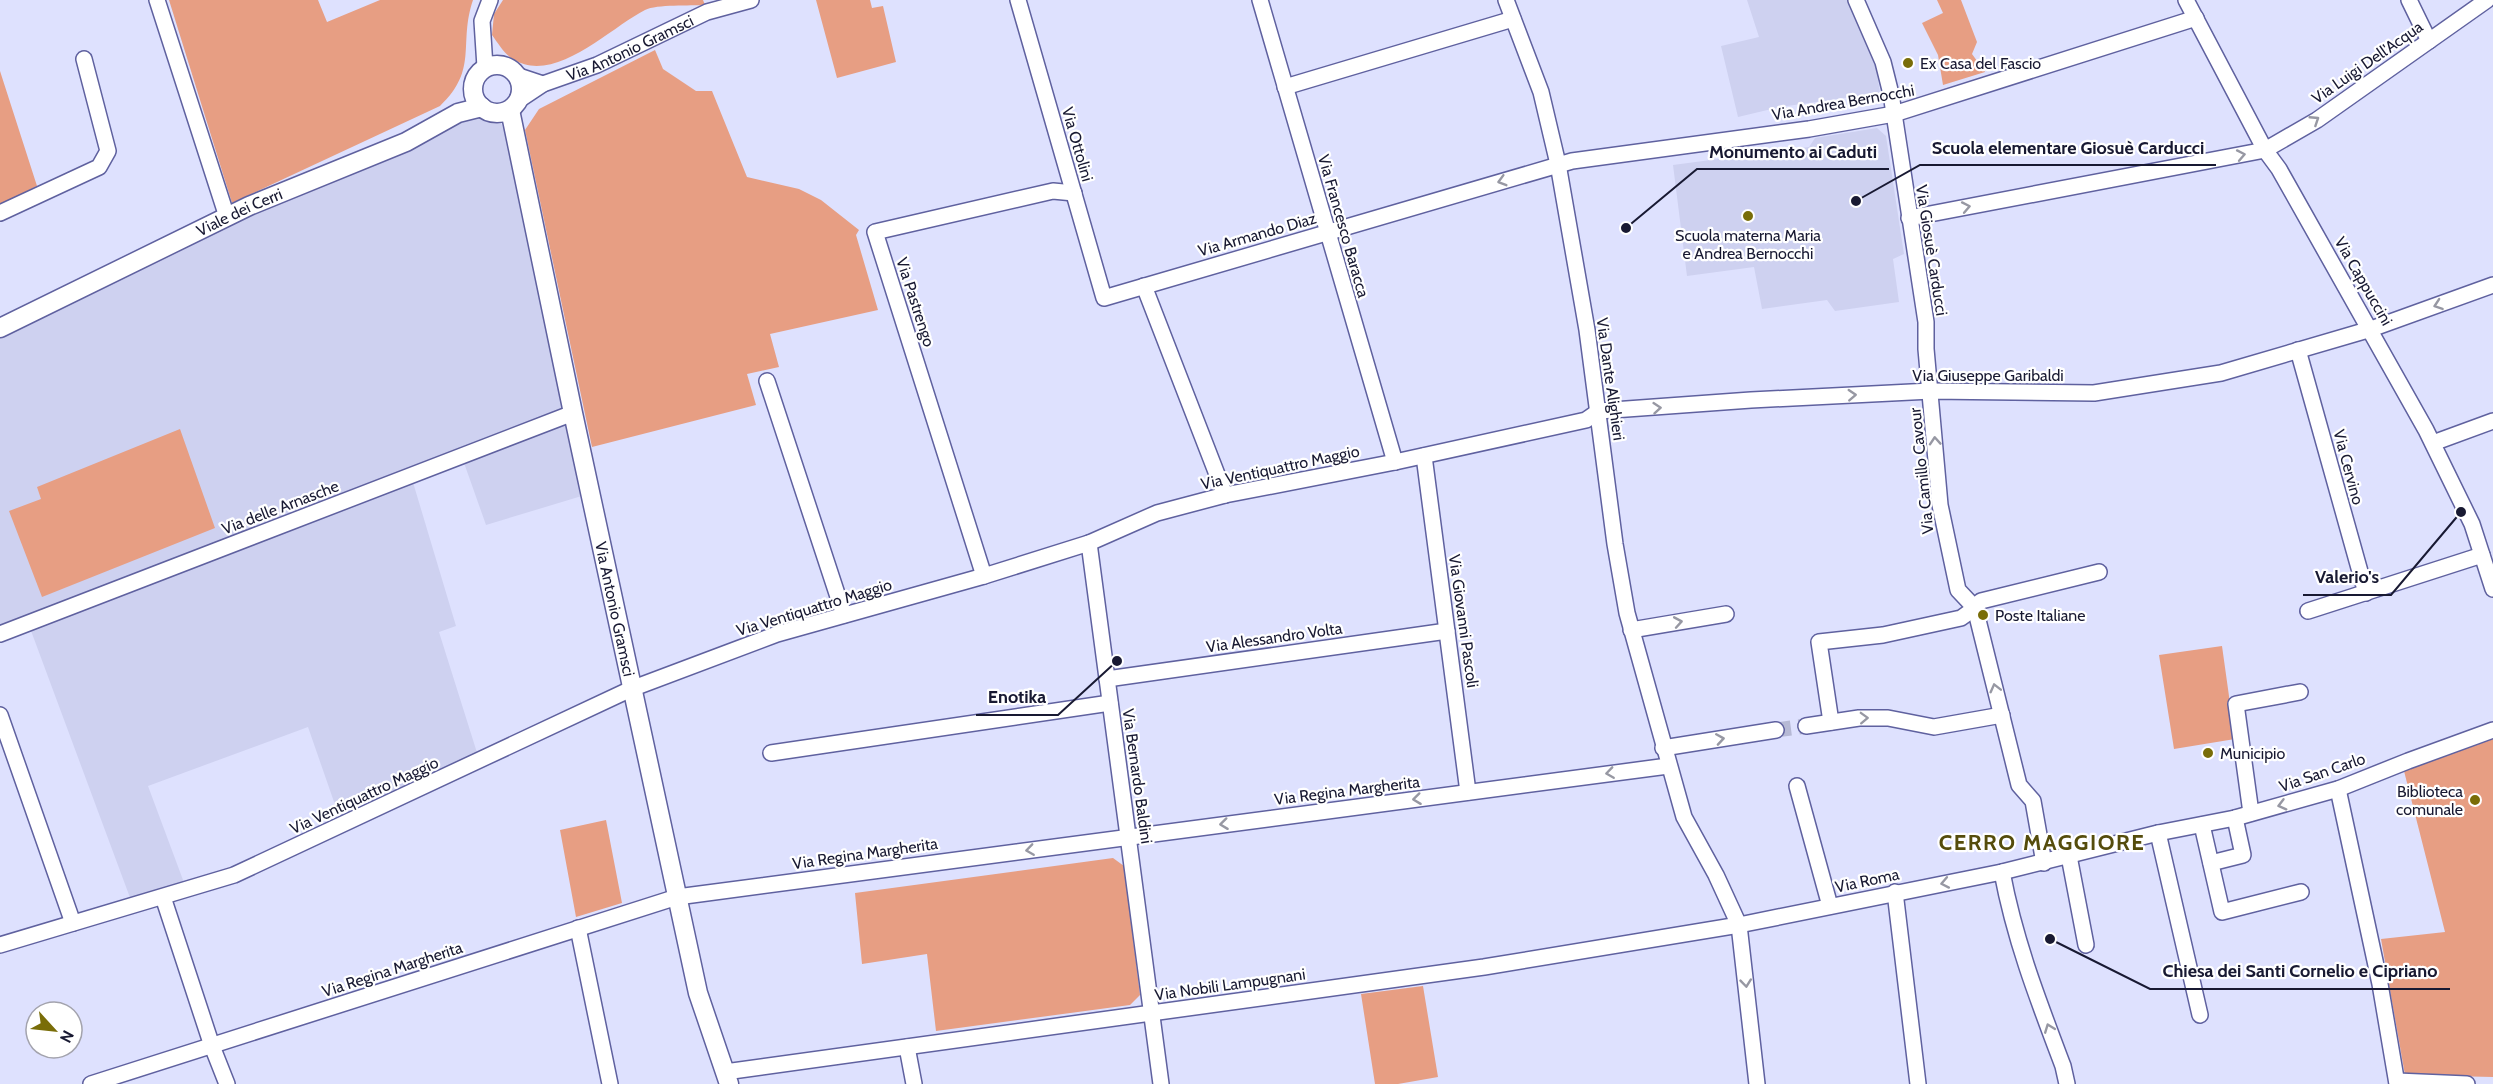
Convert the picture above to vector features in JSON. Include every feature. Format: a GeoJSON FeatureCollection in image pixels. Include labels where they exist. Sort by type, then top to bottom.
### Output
{"type":"FeatureCollection","features":[{"type":"Feature","properties":{"kind":"street"},"geometry":{"type":"LineString","coordinates":[[157,0],[227,217]]}},
{"type":"Feature","properties":{"kind":"street"},"geometry":{"type":"LineString","coordinates":[[490,0],[482,21],[483,44],[491,65]]}},
{"type":"Feature","properties":{"kind":"street","name":"Via Antonio Gramsci"},"geometry":{"type":"LineString","coordinates":[[473,89],[476,102],[502,108],[543,84],[597,65],[707,12],[751,0]]}},
{"type":"Feature","properties":{"kind":"street","name":"Via Ottolini"},"geometry":{"type":"LineString","coordinates":[[1018,0],[1104,298]]}},
{"type":"Feature","properties":{"kind":"street","name":"Via Francesco Baracca"},"geometry":{"type":"LineString","coordinates":[[1260,0],[1395,462]]}},
{"type":"Feature","properties":{"kind":"street","name":"Via Dante Alighieri"},"geometry":{"type":"LineString","coordinates":[[1506,0],[1541,92],[1558,164],[1599,411],[1615,544],[1631,630],[1684,817],[1739,925]]}},
{"type":"Feature","properties":{"kind":"street","name":"Via Giosuè Carducci"},"geometry":{"type":"LineString","coordinates":[[1856,0],[1883,62],[1894,114],[1926,322],[1926,349],[1931,392]]}},
{"type":"Feature","properties":{"kind":"street","name":"Via Cappuccini"},"geometry":{"type":"LineString","coordinates":[[2186,0],[2265,150],[2279,169],[2371,329],[2433,443],[2472,524],[2493,589]]}},
{"type":"Feature","properties":{"kind":"street"},"geometry":{"type":"LineString","coordinates":[[2409,0],[2429,41]]}},
{"type":"Feature","properties":{"kind":"street","name":"Via Luigi Dell'Acqua"},"geometry":{"type":"LineString","coordinates":[[1909,218],[2265,150],[2317,120],[2487,0]]}},
{"type":"Feature","properties":{"kind":"street","name":"Via Andrea Bernocchi"},"geometry":{"type":"LineString","coordinates":[[1558,164],[1809,129],[1894,114],[2196,18]]}},
{"type":"Feature","properties":{"kind":"street"},"geometry":{"type":"LineString","coordinates":[[1285,87],[1513,20]]}},
{"type":"Feature","properties":{"kind":"street"},"geometry":{"type":"LineString","coordinates":[[0,213],[99,167],[108,151],[84,59]]}},
{"type":"Feature","properties":{"kind":"street"},"geometry":{"type":"LineString","coordinates":[[458,113],[473,89],[476,77],[491,65],[510,67],[519,76],[543,84]]}},
{"type":"Feature","properties":{"kind":"street"},"geometry":{"type":"LineString","coordinates":[[502,108],[522,88],[519,76]]}},
{"type":"Feature","properties":{"kind":"street","name":"Viale dei Cerri"},"geometry":{"type":"LineString","coordinates":[[0,328],[227,217],[406,142],[458,113],[502,108]]}},
{"type":"Feature","properties":{"kind":"street","name":"Via Antonio Gramsci"},"geometry":{"type":"LineString","coordinates":[[502,108],[514,132],[698,993],[727,1078]]}},
{"type":"Feature","properties":{"kind":"street","name":"Via Armando Diaz"},"geometry":{"type":"LineString","coordinates":[[1104,298],[1558,164]]}},
{"type":"Feature","properties":{"kind":"street","name":"Via Pastrengo"},"geometry":{"type":"LineString","coordinates":[[984,576],[875,232],[1053,191],[1074,193]]}},
{"type":"Feature","properties":{"kind":"street","name":"Via Giuseppe Garibaldi"},"geometry":{"type":"LineString","coordinates":[[1599,411],[1751,400],[1931,392],[2094,393],[2221,373],[2371,329],[2493,285]]}},
{"type":"Feature","properties":{"kind":"street"},"geometry":{"type":"LineString","coordinates":[[1144,286],[1225,495]]}},
{"type":"Feature","properties":{"kind":"street","name":"Via Cervino"},"geometry":{"type":"LineString","coordinates":[[2298,350],[2366,593]]}},
{"type":"Feature","properties":{"kind":"street"},"geometry":{"type":"LineString","coordinates":[[767,381],[844,615]]}},
{"type":"Feature","properties":{"kind":"street","name":"Via Camillo Cavour"},"geometry":{"type":"LineString","coordinates":[[1931,392],[1942,514],[1958,590],[1975,608],[2019,785],[2033,801],[2044,863]]}},
{"type":"Feature","properties":{"kind":"street","name":"Via Ventiquattro Maggio"},"geometry":{"type":"LineString","coordinates":[[0,945],[234,875],[632,689],[777,634],[984,576],[1089,543],[1157,513],[1225,495],[1424,456],[1586,420],[1599,411]]}},
{"type":"Feature","properties":{"kind":"street","name":"Via delle Arnasche"},"geometry":{"type":"LineString","coordinates":[[0,634],[573,413]]}},
{"type":"Feature","properties":{"kind":"street"},"geometry":{"type":"LineString","coordinates":[[2433,443],[2493,421]]}},
{"type":"Feature","properties":{"kind":"street","name":"Via Giovanni Pascoli"},"geometry":{"type":"LineString","coordinates":[[1424,456],[1468,792]]}},
{"type":"Feature","properties":{"kind":"street","name":"Via Bernardo Baldini"},"geometry":{"type":"LineString","coordinates":[[1089,543],[1161,1084]]}},
{"type":"Feature","properties":{"kind":"street"},"geometry":{"type":"LineString","coordinates":[[2308,611],[2482,555]]}},
{"type":"Feature","properties":{"kind":"street"},"geometry":{"type":"LineString","coordinates":[[1831,722],[1820,642],[1883,635],[1960,618],[1975,608],[1981,600],[2099,572]]}},
{"type":"Feature","properties":{"kind":"street"},"geometry":{"type":"LineString","coordinates":[[1631,630],[1726,614]]}},
{"type":"Feature","properties":{"kind":"street","name":"Via Alessandro Volta"},"geometry":{"type":"LineString","coordinates":[[1107,679],[1447,631]]}},
{"type":"Feature","properties":{"kind":"street"},"geometry":{"type":"LineString","coordinates":[[2251,813],[2236,704],[2300,692]]}},
{"type":"Feature","properties":{"kind":"street"},"geometry":{"type":"LineString","coordinates":[[771,753],[1110,703]]}},
{"type":"Feature","properties":{"kind":"street"},"geometry":{"type":"LineString","coordinates":[[0,715],[73,923]]}},
{"type":"Feature","properties":{"kind":"street"},"geometry":{"type":"LineString","coordinates":[[1806,726],[1859,718],[1888,718],[1934,727],[2002,715]]}},
{"type":"Feature","properties":{"kind":"street"},"geometry":{"type":"LineString","coordinates":[[1663,748],[1776,730]]}},
{"type":"Feature","properties":{"kind":"street","name":"Via San Carlo"},"geometry":{"type":"LineString","coordinates":[[2002,872],[2158,833],[2235,818],[2338,789],[2493,730]]}},
{"type":"Feature","properties":{"kind":"street","name":"Via Regina Margherita"},"geometry":{"type":"LineString","coordinates":[[91,1084],[677,897],[1668,766]]}},
{"type":"Feature","properties":{"kind":"street"},"geometry":{"type":"LineString","coordinates":[[1797,786],[1830,906]]}},
{"type":"Feature","properties":{"kind":"street"},"geometry":{"type":"LineString","coordinates":[[2338,789],[2380,984],[2397,1082],[2467,1084]]}},
{"type":"Feature","properties":{"kind":"street"},"geometry":{"type":"LineString","coordinates":[[2211,863],[2243,855],[2235,818]]}},
{"type":"Feature","properties":{"kind":"street"},"geometry":{"type":"LineString","coordinates":[[2202,825],[2222,912],[2301,892]]}},
{"type":"Feature","properties":{"kind":"street"},"geometry":{"type":"LineString","coordinates":[[2158,833],[2200,1015]]}},
{"type":"Feature","properties":{"kind":"street"},"geometry":{"type":"LineString","coordinates":[[2069,856],[2086,945]]}},
{"type":"Feature","properties":{"kind":"street"},"geometry":{"type":"LineString","coordinates":[[2002,872],[2024,962],[2063,1066],[2067,1084]]}},
{"type":"Feature","properties":{"kind":"street","name":"Via Roma"},"geometry":{"type":"LineString","coordinates":[[1739,925],[2002,872]]}},
{"type":"Feature","properties":{"kind":"street"},"geometry":{"type":"LineString","coordinates":[[1894,892],[1918,1084]]}},
{"type":"Feature","properties":{"kind":"street"},"geometry":{"type":"LineString","coordinates":[[163,897],[212,1046],[227,1084]]}},
{"type":"Feature","properties":{"kind":"street"},"geometry":{"type":"LineString","coordinates":[[1739,925],[1757,1084]]}},
{"type":"Feature","properties":{"kind":"street","name":"Via Nobili Lampugnani"},"geometry":{"type":"LineString","coordinates":[[727,1078],[907,1047],[1472,968],[1739,925]]}},
{"type":"Feature","properties":{"kind":"street"},"geometry":{"type":"LineString","coordinates":[[578,928],[610,1084]]}},
{"type":"Feature","properties":{"kind":"street"},"geometry":{"type":"LineString","coordinates":[[907,1047],[914,1084]]}},
{"type":"Feature","properties":{"kind":"shaded area"},"geometry":{"type":"Polygon","coordinates":[[[169,0],[318,0],[327,22],[380,0],[473,0],[467,30],[464,68],[452,93],[440,106],[232,203],[169,0]]]}},
{"type":"Feature","properties":{"kind":"shaded area"},"geometry":{"type":"Polygon","coordinates":[[[503,0],[703,0],[705,5],[650,8],[564,60],[546,65],[529,65],[510,57],[492,35],[494,14],[503,0]]]}},
{"type":"Feature","properties":{"kind":"shaded area"},"geometry":{"type":"Polygon","coordinates":[[[816,0],[870,0],[872,8],[883,6],[896,62],[837,78],[816,0]]]}},
{"type":"Feature","properties":{"kind":"shaded area"},"geometry":{"type":"Polygon","coordinates":[[[1747,0],[1847,0],[1876,68],[1880,93],[1780,107],[1738,117],[1721,46],[1759,37],[1747,0]]]}},
{"type":"Feature","properties":{"kind":"shaded area"},"geometry":{"type":"Polygon","coordinates":[[[1937,0],[1961,0],[1977,42],[1972,54],[1985,72],[1943,85],[1938,55],[1922,23],[1943,13],[1937,0]]]}},
{"type":"Feature","properties":{"kind":"shaded area"},"geometry":{"type":"Polygon","coordinates":[[[655,50],[663,69],[696,91],[712,91],[747,177],[799,189],[821,200],[859,230],[856,235],[878,310],[770,334],[779,367],[747,374],[756,405],[592,447],[525,130],[539,109],[655,50]]]}},
{"type":"Feature","properties":{"kind":"shaded area"},"geometry":{"type":"Polygon","coordinates":[[[0,71],[37,186],[0,205],[0,71]]]}},
{"type":"Feature","properties":{"kind":"shaded area"},"geometry":{"type":"Polygon","coordinates":[[[483,112],[498,117],[518,159],[585,495],[486,525],[463,460],[412,479],[456,626],[439,632],[479,759],[341,822],[308,727],[148,786],[186,888],[132,903],[27,620],[0,631],[0,331],[249,209],[483,112]]]}},
{"type":"Feature","properties":{"kind":"shaded area"},"geometry":{"type":"Polygon","coordinates":[[[1877,128],[1886,136],[1904,254],[1893,259],[1899,302],[1835,311],[1827,300],[1762,309],[1754,267],[1687,276],[1673,165],[1809,147],[1815,138],[1877,128]]]}},
{"type":"Feature","properties":{"kind":"shaded area"},"geometry":{"type":"Polygon","coordinates":[[[180,429],[215,528],[42,597],[9,511],[41,499],[37,487],[180,429]]]}},
{"type":"Feature","properties":{"kind":"shaded area"},"geometry":{"type":"Polygon","coordinates":[[[2222,646],[2235,739],[2174,749],[2159,655],[2222,646]]]}},
{"type":"Feature","properties":{"kind":"shaded area"},"geometry":{"type":"Polygon","coordinates":[[[2493,739],[2493,1077],[2405,1075],[2381,939],[2445,932],[2404,771],[2493,739]]]}},
{"type":"Feature","properties":{"kind":"shaded area"},"geometry":{"type":"Polygon","coordinates":[[[606,820],[622,903],[576,917],[560,830],[606,820]]]}},
{"type":"Feature","properties":{"kind":"shaded area"},"geometry":{"type":"Polygon","coordinates":[[[1113,858],[1124,866],[1140,995],[1130,1005],[936,1031],[927,954],[862,964],[855,893],[1113,858]]]}},
{"type":"Feature","properties":{"kind":"shaded area"},"geometry":{"type":"Polygon","coordinates":[[[1423,986],[1438,1077],[1398,1084],[1375,1084],[1361,994],[1423,986]]]}},
{"type":"Feature","properties":{"kind":"tunnel"},"geometry":{"type":"LineString","coordinates":[[1776,730],[1806,726]]}},
{"type":"Feature","properties":{"kind":"place","name":"Ex Casa del Fascio"},"geometry":{"type":"Point","coordinates":[1908,63]}},
{"type":"Feature","properties":{"kind":"place","name":"Scuola elementare Giosuè Carducci"},"geometry":{"type":"Point","coordinates":[1856,201]}},
{"type":"Feature","properties":{"kind":"place","name":"Scuola materna Maria e Andrea Bernocchi"},"geometry":{"type":"Point","coordinates":[1748,216]}},
{"type":"Feature","properties":{"kind":"place","name":"Monumento ai Caduti"},"geometry":{"type":"Point","coordinates":[1626,228]}},
{"type":"Feature","properties":{"kind":"place","name":"Valerio's"},"geometry":{"type":"Point","coordinates":[2461,512]}},
{"type":"Feature","properties":{"kind":"place","name":"Poste Italiane"},"geometry":{"type":"Point","coordinates":[1983,615]}},
{"type":"Feature","properties":{"kind":"place","name":"Enotika"},"geometry":{"type":"Point","coordinates":[1117,661]}},
{"type":"Feature","properties":{"kind":"place","name":"Municipio"},"geometry":{"type":"Point","coordinates":[2208,753]}},
{"type":"Feature","properties":{"kind":"place","name":"Biblioteca comunale"},"geometry":{"type":"Point","coordinates":[2475,800]}},
{"type":"Feature","properties":{"kind":"place","name":"Chiesa dei Santi Cornelio e Cipriano"},"geometry":{"type":"Point","coordinates":[2050,939]}},
{"type":"Feature","properties":{"kind":"district","name":"CERRO MAGGIORE"},"geometry":{"type":"Point","coordinates":[2042,842]}}]}
